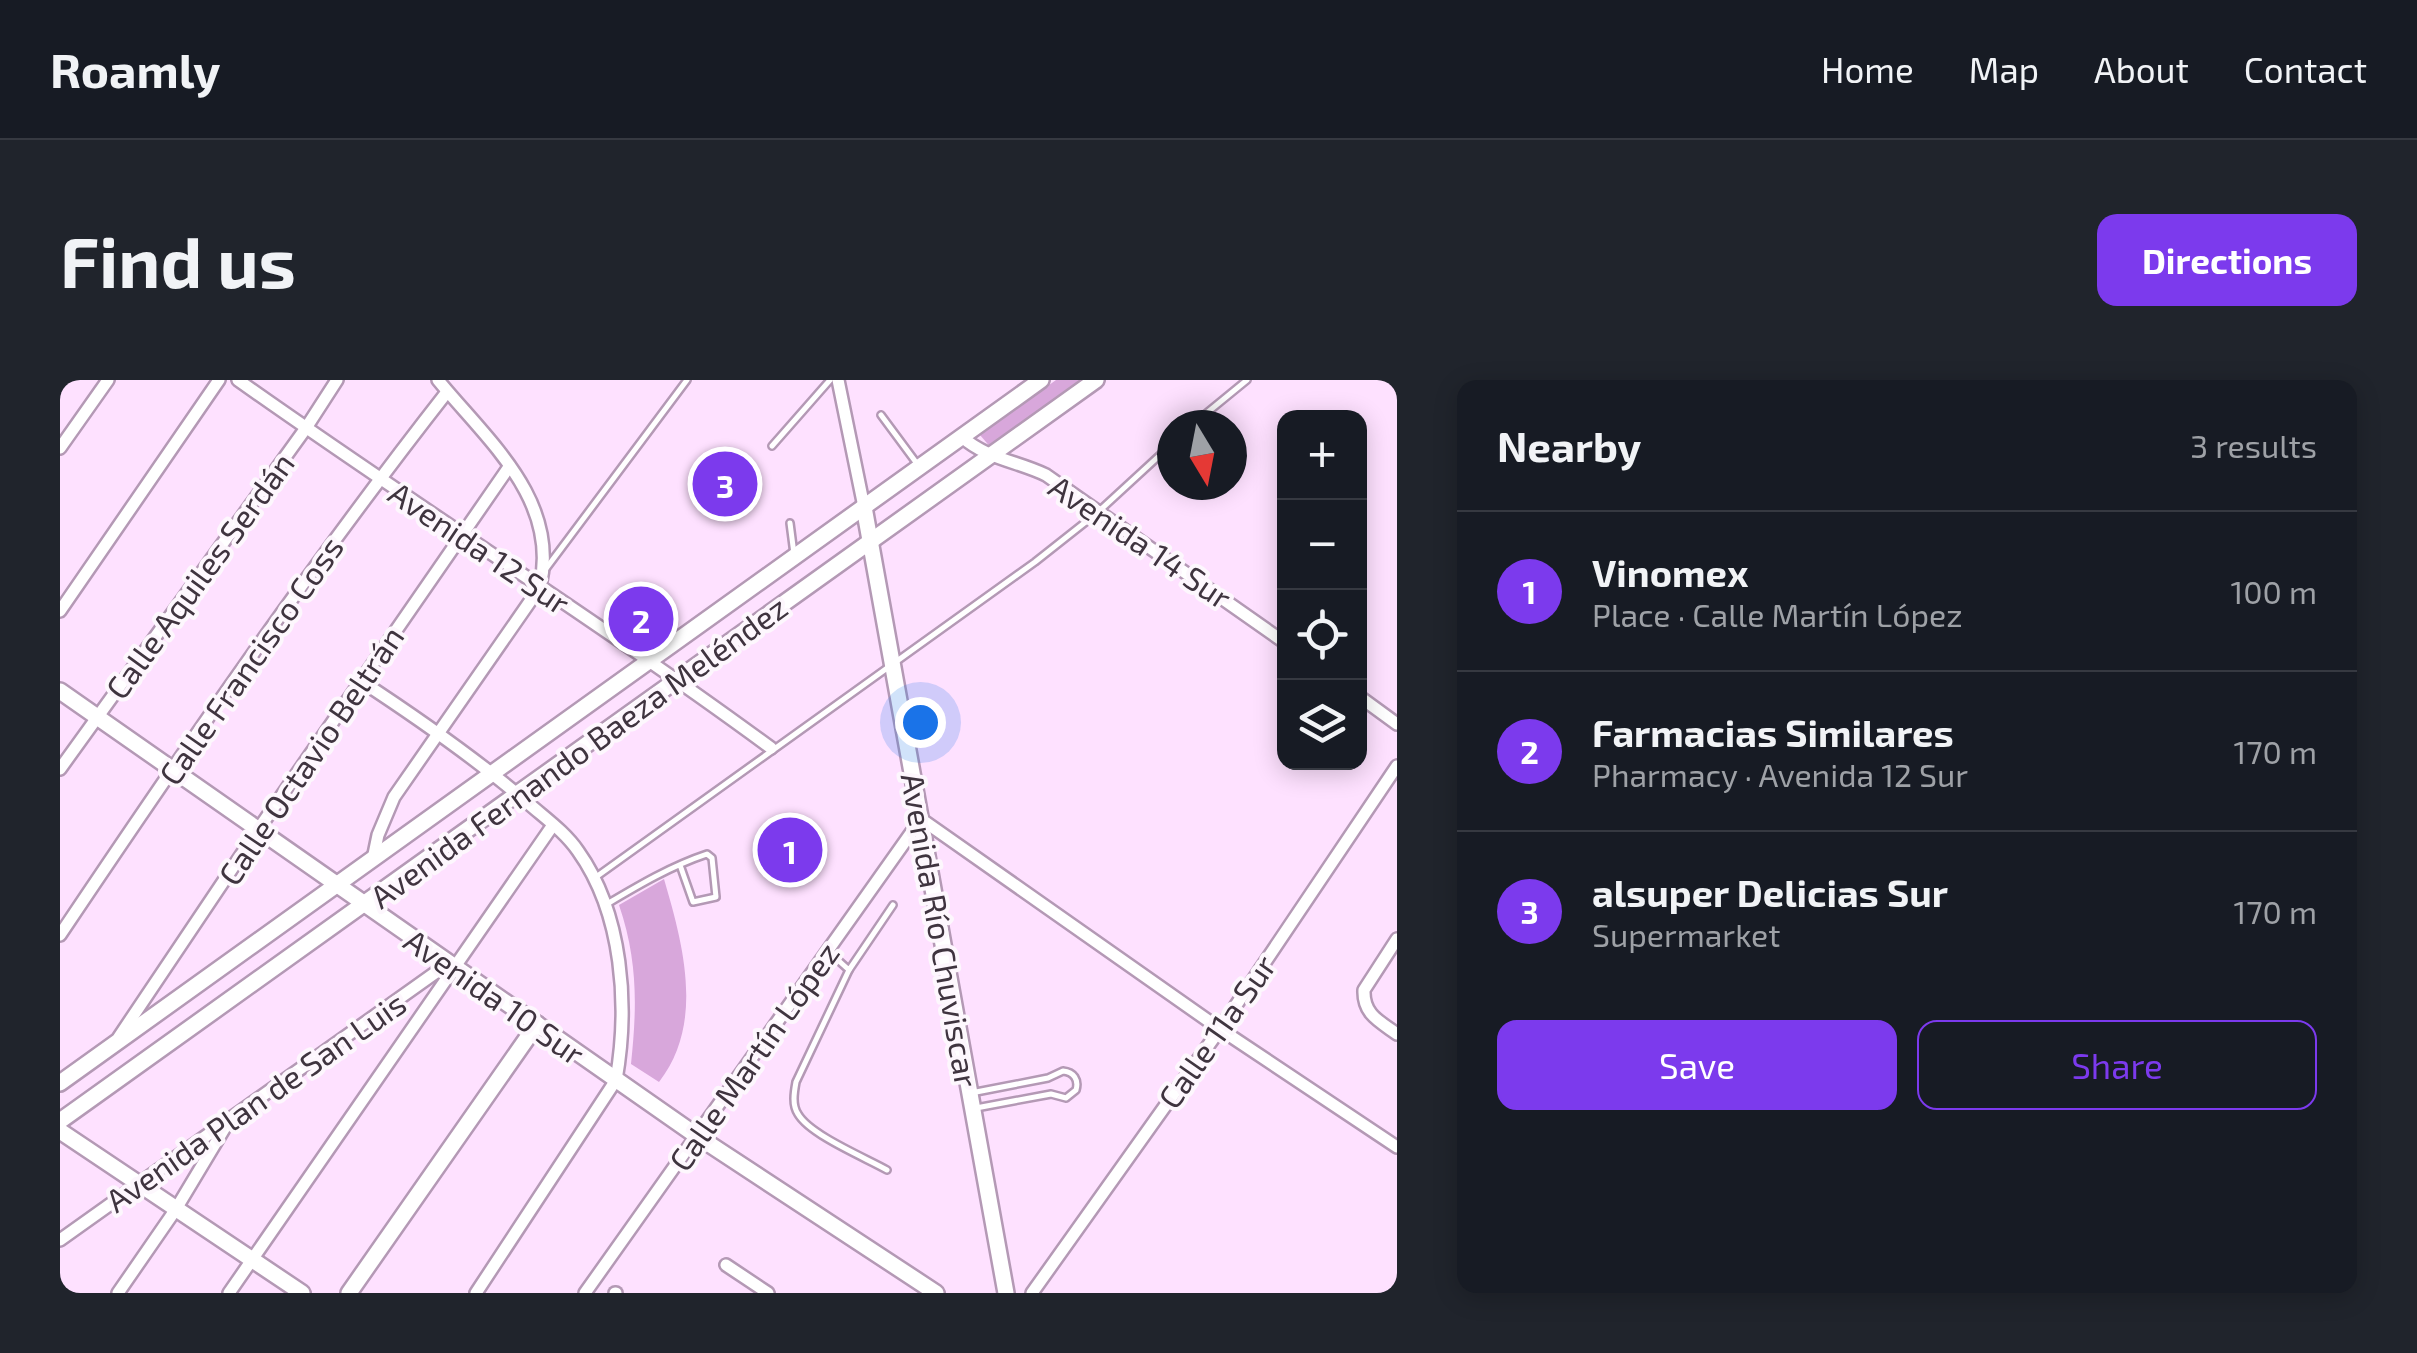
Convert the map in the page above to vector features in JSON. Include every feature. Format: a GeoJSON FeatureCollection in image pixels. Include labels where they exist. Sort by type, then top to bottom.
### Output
{"type":"FeatureCollection","features":[{"type":"Feature","properties":{"kind":"main road","name":"Avenida Fernando Baeza Meléndez"},"geometry":{"type":"LineString","coordinates":[[60,1083],[1041,380]]}},
{"type":"Feature","properties":{"kind":"main road","name":"Avenida Fernando Baeza Meléndez"},"geometry":{"type":"LineString","coordinates":[[60,1121],[1096,380]]}},
{"type":"Feature","properties":{"kind":"main road","name":"Avenida Río Chuviscar"},"geometry":{"type":"LineString","coordinates":[[864,507],[1006,1293]]}},
{"type":"Feature","properties":{"kind":"main road","name":"Avenida 10 Sur"},"geometry":{"type":"LineString","coordinates":[[60,692],[697,1136],[936,1293]]}},
{"type":"Feature","properties":{"kind":"main road"},"geometry":{"type":"LineString","coordinates":[[349,1293],[536,1024]]}},
{"type":"Feature","properties":{"kind":"main road"},"geometry":{"type":"LineString","coordinates":[[60,1131],[302,1293]]}},
{"type":"Feature","properties":{"kind":"street"},"geometry":{"type":"LineString","coordinates":[[60,448],[108,380]]}},
{"type":"Feature","properties":{"kind":"street"},"geometry":{"type":"LineString","coordinates":[[60,611],[218,380]]}},
{"type":"Feature","properties":{"kind":"street","name":"Avenida 12 Sur"},"geometry":{"type":"LineString","coordinates":[[238,380],[378,480],[677,678],[771,748]]}},
{"type":"Feature","properties":{"kind":"street","name":"Calle Aquiles Serdán"},"geometry":{"type":"LineString","coordinates":[[60,769],[337,380]]}},
{"type":"Feature","properties":{"kind":"street"},"geometry":{"type":"LineString","coordinates":[[373,859],[378,834],[394,797],[540,587],[543,572],[540,519],[530,496],[438,380]]}},
{"type":"Feature","properties":{"kind":"street"},"geometry":{"type":"LineString","coordinates":[[838,380],[864,507]]}},
{"type":"Feature","properties":{"kind":"street","name":"Calle Francisco Coss"},"geometry":{"type":"LineString","coordinates":[[60,935],[171,769],[378,480],[447,392]]}},
{"type":"Feature","properties":{"kind":"street","name":"Avenida 14 Sur"},"geometry":{"type":"LineString","coordinates":[[962,437],[990,456],[1046,475],[1277,637]]}},
{"type":"Feature","properties":{"kind":"street","name":"Calle Octavio Beltrán"},"geometry":{"type":"LineString","coordinates":[[114,1045],[510,467]]}},
{"type":"Feature","properties":{"kind":"street"},"geometry":{"type":"LineString","coordinates":[[361,681],[439,732],[516,793],[574,846],[594,878],[604,905],[622,984],[622,1049],[616,1080],[476,1293]]}},
{"type":"Feature","properties":{"kind":"street"},"geometry":{"type":"LineString","coordinates":[[1367,702],[1397,724]]}},
{"type":"Feature","properties":{"kind":"street","name":"Calle 11a Sur"},"geometry":{"type":"LineString","coordinates":[[1032,1293],[1220,1029],[1397,766]]}},
{"type":"Feature","properties":{"kind":"street"},"geometry":{"type":"LineString","coordinates":[[920,819],[1220,1029],[1397,1147]]}},
{"type":"Feature","properties":{"kind":"street","name":"Calle Martín López"},"geometry":{"type":"LineString","coordinates":[[585,1293],[920,819]]}},
{"type":"Feature","properties":{"kind":"street"},"geometry":{"type":"LineString","coordinates":[[229,1293],[553,825]]}},
{"type":"Feature","properties":{"kind":"street"},"geometry":{"type":"LineString","coordinates":[[1397,939],[1364,990],[1364,1000],[1372,1017],[1397,1034]]}},
{"type":"Feature","properties":{"kind":"street","name":"Avenida Plan de San Luis"},"geometry":{"type":"LineString","coordinates":[[60,1240],[452,966]]}},
{"type":"Feature","properties":{"kind":"street"},"geometry":{"type":"LineString","coordinates":[[118,1293],[232,1117]]}},
{"type":"Feature","properties":{"kind":"street"},"geometry":{"type":"LineString","coordinates":[[726,1265],[768,1293]]}},
{"type":"Feature","properties":{"kind":"lane"},"geometry":{"type":"LineString","coordinates":[[543,572],[687,380]]}},
{"type":"Feature","properties":{"kind":"lane"},"geometry":{"type":"LineString","coordinates":[[772,446],[830,380]]}},
{"type":"Feature","properties":{"kind":"lane"},"geometry":{"type":"LineString","coordinates":[[1210,410],[1247,380]]}},
{"type":"Feature","properties":{"kind":"lane"},"geometry":{"type":"LineString","coordinates":[[881,415],[920,467]]}},
{"type":"Feature","properties":{"kind":"lane"},"geometry":{"type":"LineString","coordinates":[[594,878],[1034,562],[1097,513],[1157,458]]}},
{"type":"Feature","properties":{"kind":"lane"},"geometry":{"type":"LineString","coordinates":[[790,523],[795,556]]}},
{"type":"Feature","properties":{"kind":"lane"},"geometry":{"type":"LineString","coordinates":[[604,905],[680,864],[710,855],[716,897],[693,902],[680,864]]}},
{"type":"Feature","properties":{"kind":"lane"},"geometry":{"type":"LineString","coordinates":[[888,1170],[800,1118],[794,1102],[796,1082],[849,970],[893,904]]}},
{"type":"Feature","properties":{"kind":"lane"},"geometry":{"type":"LineString","coordinates":[[826,950],[849,970]]}},
{"type":"Feature","properties":{"kind":"lane"},"geometry":{"type":"LineString","coordinates":[[1063,1071],[1077,1081],[1076,1090],[1066,1098],[1051,1094],[972,1101],[1063,1071]]}},
{"type":"Feature","properties":{"kind":"shaded area"},"geometry":{"type":"Polygon","coordinates":[[[1056,380],[1083,380],[992,449],[980,435],[1056,380]]]}},
{"type":"Feature","properties":{"kind":"shaded area"},"geometry":{"type":"Polygon","coordinates":[[[664,879],[683,956],[686,1009],[682,1035],[659,1082],[631,1064],[634,984],[630,945],[619,905],[664,879]]]}},
{"type":"Feature","properties":{"kind":"place","name":"alsuper Delicias Sur"},"geometry":{"type":"Point","coordinates":[725,484]}},
{"type":"Feature","properties":{"kind":"place","name":"Farmacias Similares"},"geometry":{"type":"Point","coordinates":[641,619]}},
{"type":"Feature","properties":{"kind":"place","name":"Vinomex"},"geometry":{"type":"Point","coordinates":[790,850]}}]}
